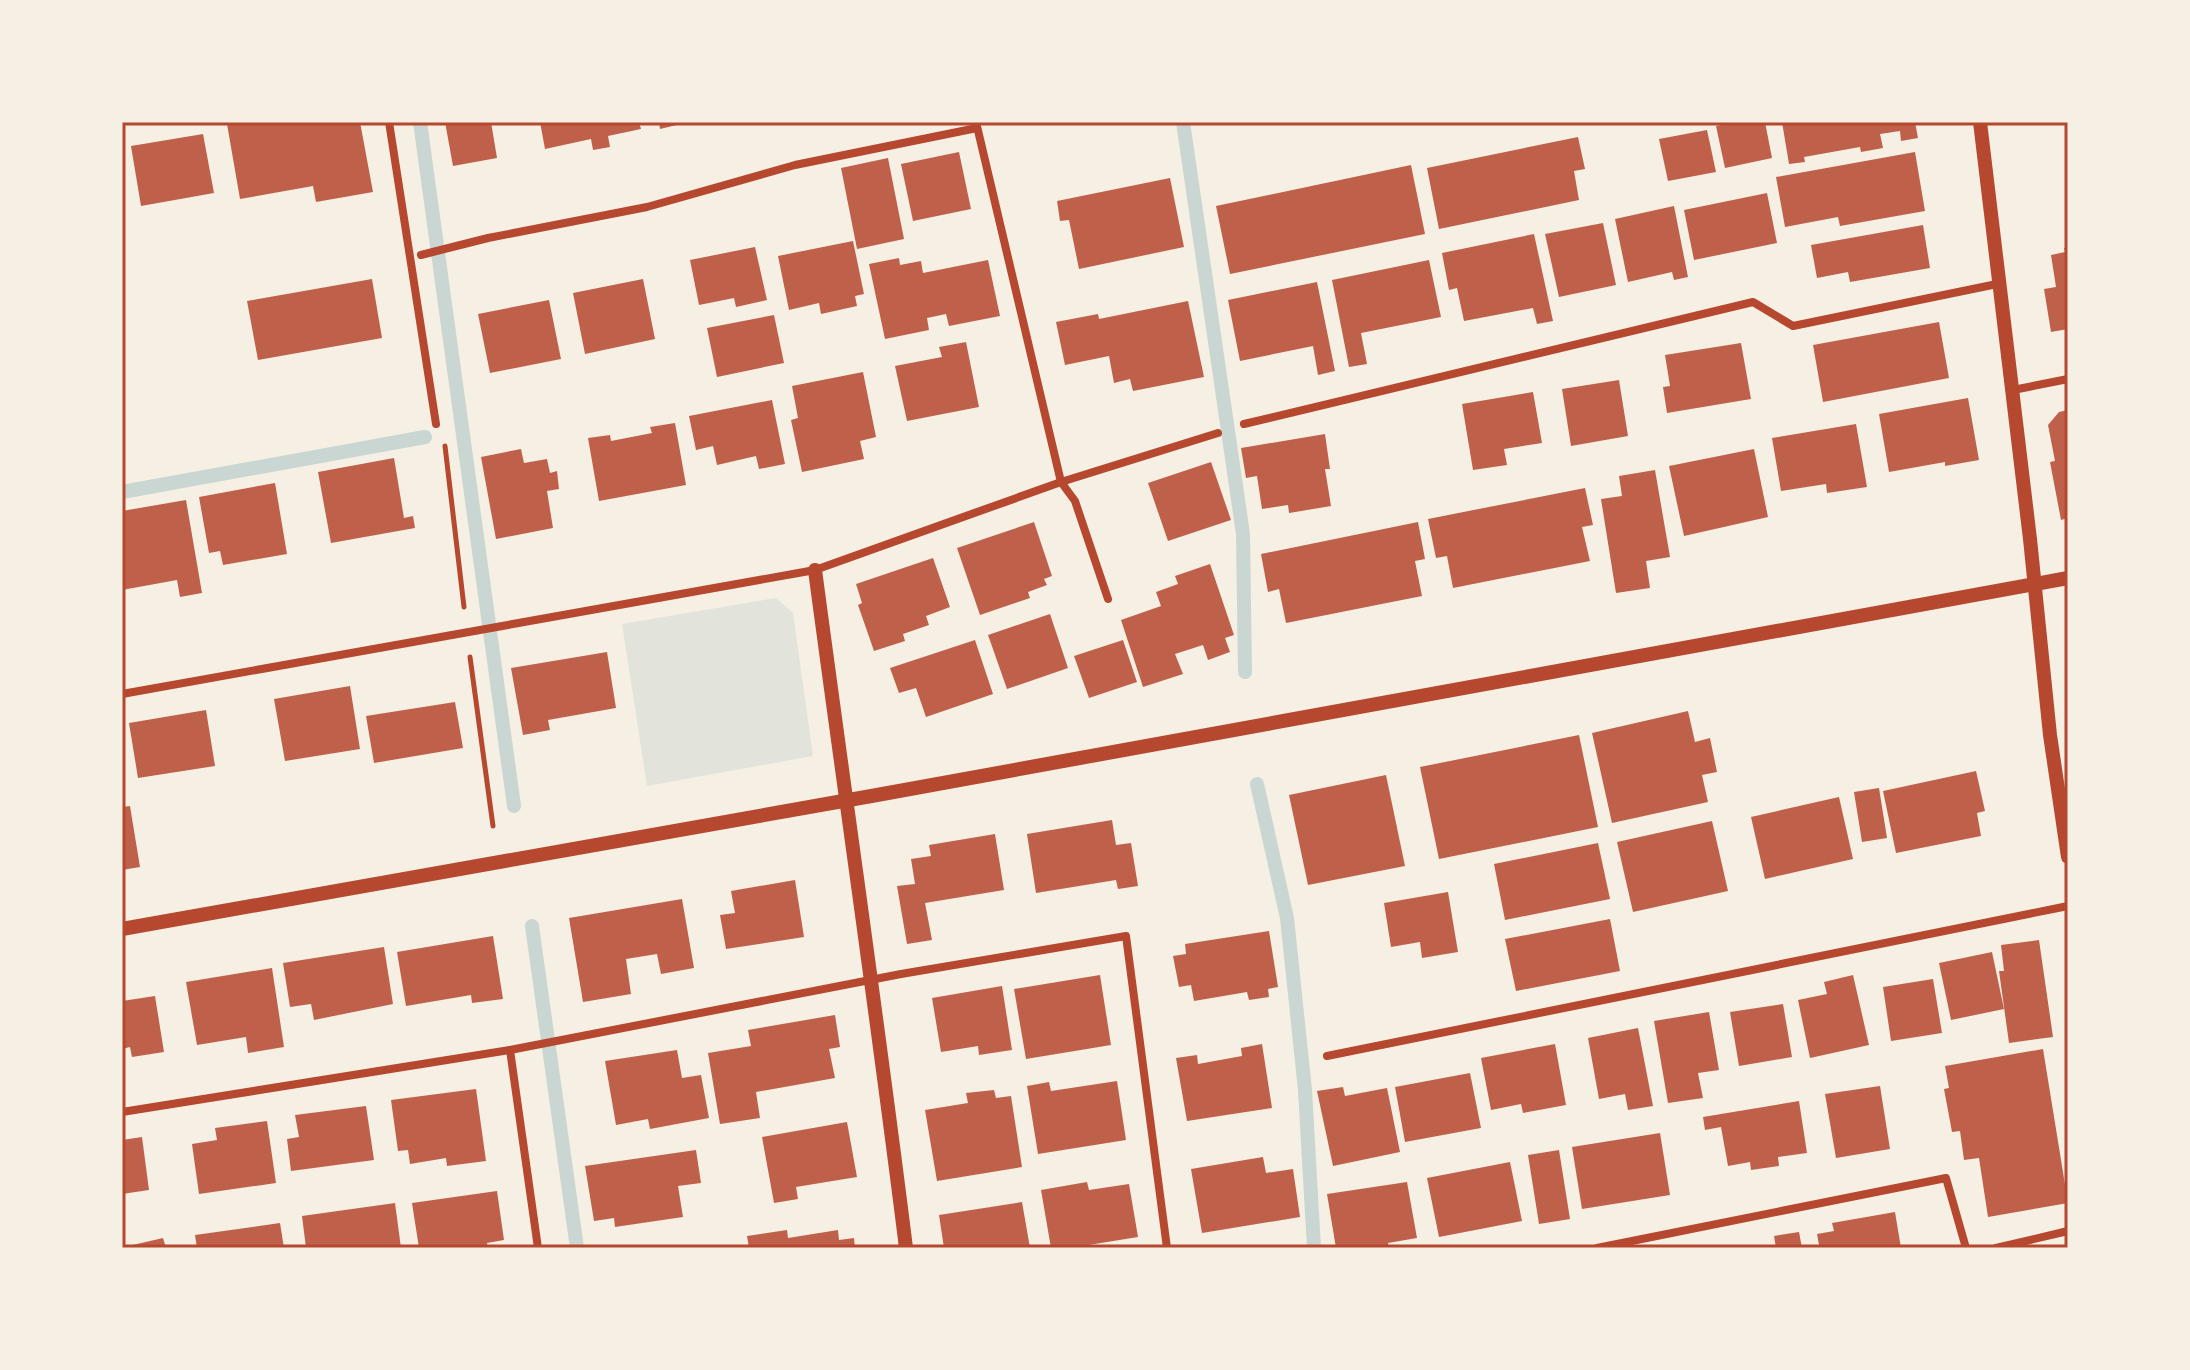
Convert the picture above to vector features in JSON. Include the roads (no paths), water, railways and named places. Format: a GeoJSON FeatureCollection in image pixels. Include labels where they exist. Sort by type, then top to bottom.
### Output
{"type":"FeatureCollection","features":[{"type":"Feature","properties":{"kind":"street"},"geometry":{"type":"LineString","coordinates":[[389,122],[436,424]]}},
{"type":"Feature","properties":{"kind":"street"},"geometry":{"type":"LineString","coordinates":[[1980,122],[2050,735],[2068,857]]}},
{"type":"Feature","properties":{"kind":"street"},"geometry":{"type":"LineString","coordinates":[[421,255],[647,207],[795,165],[977,125],[1061,482],[1075,501],[1108,599]]}},
{"type":"Feature","properties":{"kind":"street"},"geometry":{"type":"LineString","coordinates":[[1244,424],[1753,302],[1793,326],[1997,284]]}},
{"type":"Feature","properties":{"kind":"street"},"geometry":{"type":"LineString","coordinates":[[2013,390],[2068,379]]}},
{"type":"Feature","properties":{"kind":"street"},"geometry":{"type":"LineString","coordinates":[[122,694],[815,570],[1061,482],[1218,433]]}},
{"type":"Feature","properties":{"kind":"street"},"geometry":{"type":"LineString","coordinates":[[815,570],[906,1248]]}},
{"type":"Feature","properties":{"kind":"street"},"geometry":{"type":"LineString","coordinates":[[122,929],[2068,578]]}},
{"type":"Feature","properties":{"kind":"street"},"geometry":{"type":"LineString","coordinates":[[1327,1056],[2068,906]]}},
{"type":"Feature","properties":{"kind":"street"},"geometry":{"type":"LineString","coordinates":[[122,1112],[510,1050],[872,980],[1126,936],[1167,1248]]}},
{"type":"Feature","properties":{"kind":"street"},"geometry":{"type":"LineString","coordinates":[[510,1050],[538,1248]]}},
{"type":"Feature","properties":{"kind":"street"},"geometry":{"type":"LineString","coordinates":[[1597,1248],[1946,1178],[1966,1248]]}},
{"type":"Feature","properties":{"kind":"street"},"geometry":{"type":"LineString","coordinates":[[1996,1248],[2068,1231]]}},
{"type":"Feature","properties":{"kind":"waterway"},"geometry":{"type":"LineString","coordinates":[[420,122],[514,806]]}},
{"type":"Feature","properties":{"kind":"waterway"},"geometry":{"type":"LineString","coordinates":[[1183,122],[1243,534],[1245,672]]}},
{"type":"Feature","properties":{"kind":"waterway"},"geometry":{"type":"LineString","coordinates":[[122,492],[425,437]]}},
{"type":"Feature","properties":{"kind":"waterway"},"geometry":{"type":"LineString","coordinates":[[1257,784],[1287,918],[1305,1090],[1314,1248]]}},
{"type":"Feature","properties":{"kind":"waterway"},"geometry":{"type":"LineString","coordinates":[[532,926],[577,1248]]}}]}
